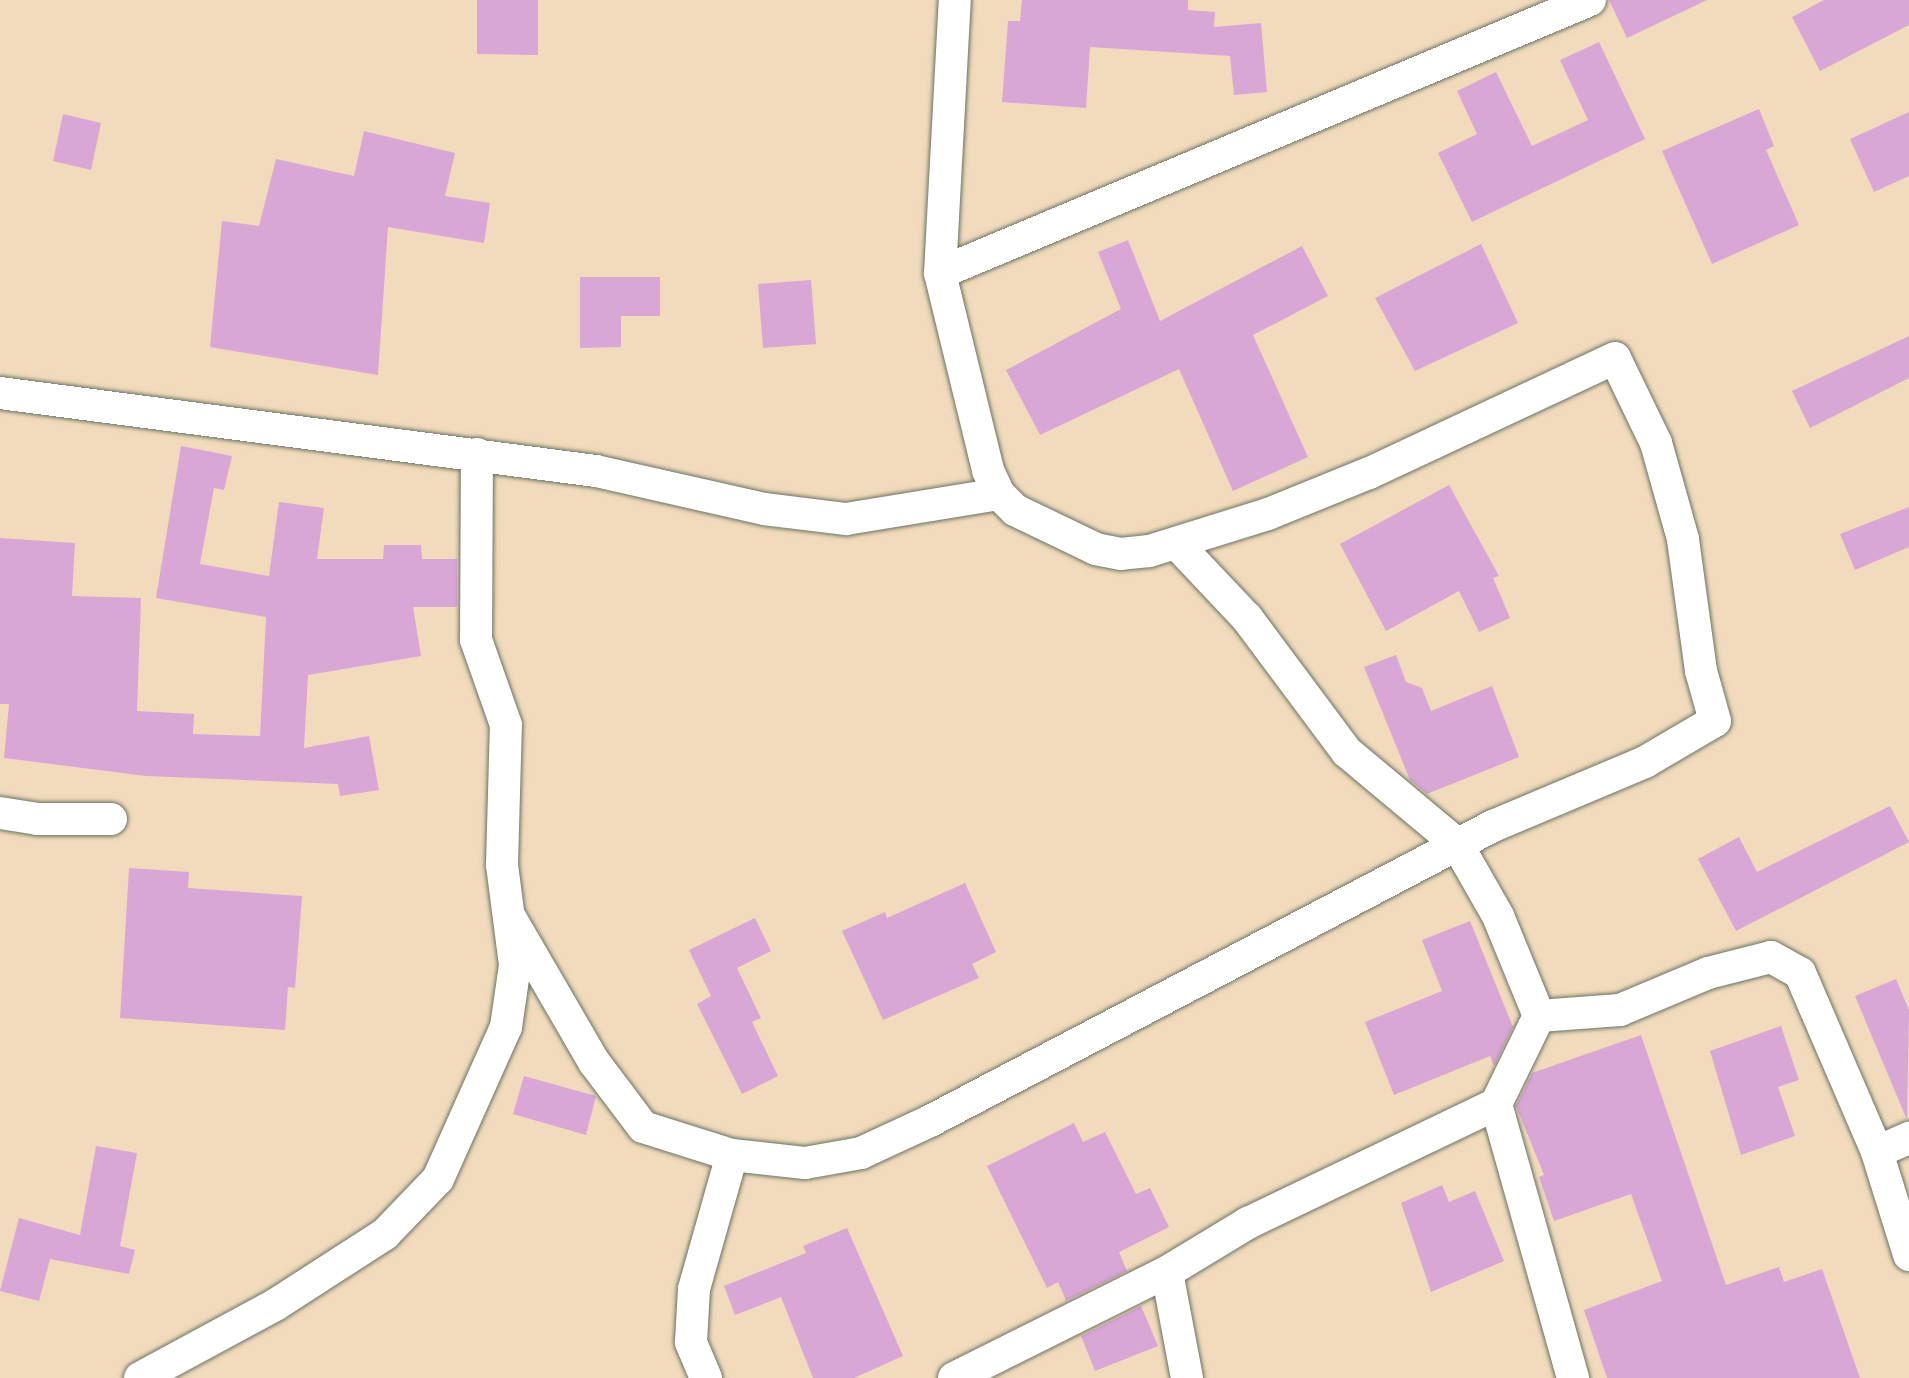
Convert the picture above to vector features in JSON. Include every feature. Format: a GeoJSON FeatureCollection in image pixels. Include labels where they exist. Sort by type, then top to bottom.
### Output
{"type":"FeatureCollection","features":[{"type":"Feature","properties":{"kind":"street"},"geometry":{"type":"LineString","coordinates":[[511,919],[594,1062],[643,1127],[732,1155],[805,1163],[861,1153],[1457,844],[1645,762],[1715,721],[1701,671],[1683,539],[1656,443],[1615,358],[1369,473],[1177,544],[1121,554],[1096,549],[1035,523],[999,494],[988,470],[940,273],[955,0]]}},
{"type":"Feature","properties":{"kind":"street"},"geometry":{"type":"LineString","coordinates":[[940,273],[1590,0]]}},
{"type":"Feature","properties":{"kind":"street"},"geometry":{"type":"LineString","coordinates":[[0,393],[477,454],[846,519],[999,494]]}},
{"type":"Feature","properties":{"kind":"street"},"geometry":{"type":"LineString","coordinates":[[140,1378],[275,1305],[385,1234],[438,1179],[506,1027],[515,965],[502,865],[506,725],[476,640],[477,454]]}},
{"type":"Feature","properties":{"kind":"street"},"geometry":{"type":"LineString","coordinates":[[954,1378],[1167,1272],[1248,1223],[1496,1104],[1539,1016],[1498,916],[1457,844],[1347,752],[1247,618],[1177,544]]}},
{"type":"Feature","properties":{"kind":"street"},"geometry":{"type":"LineString","coordinates":[[0,813],[37,819],[111,819]]}},
{"type":"Feature","properties":{"kind":"street"},"geometry":{"type":"LineString","coordinates":[[1539,1016],[1620,1010],[1708,973],[1771,957],[1800,973],[1877,1152],[1909,1255]]}},
{"type":"Feature","properties":{"kind":"street"},"geometry":{"type":"LineString","coordinates":[[1496,1104],[1573,1378]]}},
{"type":"Feature","properties":{"kind":"street"},"geometry":{"type":"LineString","coordinates":[[1877,1152],[1909,1138]]}},
{"type":"Feature","properties":{"kind":"street"},"geometry":{"type":"LineString","coordinates":[[706,1378],[691,1342],[694,1289],[732,1155]]}},
{"type":"Feature","properties":{"kind":"street"},"geometry":{"type":"LineString","coordinates":[[1167,1272],[1187,1378]]}},
{"type":"Feature","properties":{"kind":"building"},"geometry":{"type":"Polygon","coordinates":[[[477,0],[538,0],[538,55],[477,54],[477,0]]]}},
{"type":"Feature","properties":{"kind":"building"},"geometry":{"type":"Polygon","coordinates":[[[1022,0],[1188,0],[1188,10],[1215,12],[1214,27],[1261,23],[1267,92],[1234,95],[1230,56],[1090,47],[1086,108],[1002,102],[1008,21],[1020,21],[1022,0]]]}},
{"type":"Feature","properties":{"kind":"building"},"geometry":{"type":"Polygon","coordinates":[[[1609,0],[1707,0],[1627,38],[1609,0]]]}},
{"type":"Feature","properties":{"kind":"building"},"geometry":{"type":"Polygon","coordinates":[[[1824,0],[1909,0],[1909,25],[1820,71],[1792,17],[1824,0]]]}},
{"type":"Feature","properties":{"kind":"building"},"geometry":{"type":"Polygon","coordinates":[[[1599,42],[1645,139],[1472,222],[1438,153],[1477,134],[1457,91],[1496,72],[1532,146],[1588,120],[1560,60],[1599,42]]]}},
{"type":"Feature","properties":{"kind":"building"},"geometry":{"type":"Polygon","coordinates":[[[1759,109],[1774,146],[1766,150],[1799,225],[1712,264],[1662,151],[1759,109]]]}},
{"type":"Feature","properties":{"kind":"building"},"geometry":{"type":"Polygon","coordinates":[[[1909,112],[1909,176],[1874,192],[1850,139],[1909,112]]]}},
{"type":"Feature","properties":{"kind":"building"},"geometry":{"type":"Polygon","coordinates":[[[63,114],[101,123],[91,170],[53,161],[63,114]]]}},
{"type":"Feature","properties":{"kind":"building"},"geometry":{"type":"Polygon","coordinates":[[[364,131],[455,153],[445,196],[490,203],[484,243],[388,227],[378,375],[210,347],[222,221],[259,226],[276,159],[354,176],[364,131]]]}},
{"type":"Feature","properties":{"kind":"building"},"geometry":{"type":"Polygon","coordinates":[[[1128,240],[1160,321],[1302,246],[1328,296],[1253,335],[1308,457],[1233,491],[1179,369],[1040,435],[1006,370],[1121,309],[1098,252],[1128,240]]]}},
{"type":"Feature","properties":{"kind":"building"},"geometry":{"type":"Polygon","coordinates":[[[1481,244],[1518,323],[1415,371],[1375,298],[1481,244]]]}},
{"type":"Feature","properties":{"kind":"building"},"geometry":{"type":"Polygon","coordinates":[[[580,277],[660,277],[660,316],[621,316],[621,347],[580,348],[580,277]]]}},
{"type":"Feature","properties":{"kind":"building"},"geometry":{"type":"Polygon","coordinates":[[[811,280],[816,344],[763,348],[758,284],[811,280]]]}},
{"type":"Feature","properties":{"kind":"building"},"geometry":{"type":"Polygon","coordinates":[[[1909,336],[1909,378],[1810,428],[1792,391],[1909,336]]]}},
{"type":"Feature","properties":{"kind":"building"},"geometry":{"type":"Polygon","coordinates":[[[181,446],[232,456],[224,490],[214,488],[200,564],[269,576],[279,502],[324,508],[317,559],[383,559],[384,545],[421,545],[422,559],[457,559],[457,607],[413,607],[421,656],[308,675],[304,748],[369,736],[379,790],[340,796],[338,784],[146,776],[4,758],[9,704],[0,704],[0,538],[75,543],[72,596],[141,598],[137,711],[194,714],[193,734],[260,736],[266,617],[156,598],[181,446]]]}},
{"type":"Feature","properties":{"kind":"building"},"geometry":{"type":"Polygon","coordinates":[[[1449,485],[1499,576],[1493,578],[1510,618],[1479,632],[1459,591],[1386,631],[1340,544],[1449,485]]]}},
{"type":"Feature","properties":{"kind":"building"},"geometry":{"type":"Polygon","coordinates":[[[1909,507],[1909,547],[1855,570],[1840,534],[1909,507]]]}},
{"type":"Feature","properties":{"kind":"building"},"geometry":{"type":"Polygon","coordinates":[[[1396,655],[1406,682],[1422,688],[1431,711],[1492,686],[1519,757],[1427,794],[1410,780],[1364,667],[1396,655]]]}},
{"type":"Feature","properties":{"kind":"building"},"geometry":{"type":"Polygon","coordinates":[[[1890,806],[1909,842],[1736,931],[1698,859],[1739,837],[1757,872],[1890,806]]]}},
{"type":"Feature","properties":{"kind":"building"},"geometry":{"type":"Polygon","coordinates":[[[129,868],[189,872],[188,888],[302,896],[295,988],[288,987],[285,1030],[120,1018],[129,868]]]}},
{"type":"Feature","properties":{"kind":"building"},"geometry":{"type":"Polygon","coordinates":[[[965,883],[996,952],[972,964],[979,978],[883,1020],[842,931],[885,912],[887,918],[965,883]]]}},
{"type":"Feature","properties":{"kind":"building"},"geometry":{"type":"Polygon","coordinates":[[[755,918],[771,951],[737,968],[761,1018],[752,1022],[778,1076],[742,1094],[697,1004],[711,996],[689,950],[755,918]]]}},
{"type":"Feature","properties":{"kind":"building"},"geometry":{"type":"Polygon","coordinates":[[[1470,921],[1513,1027],[1494,1066],[1490,1056],[1394,1095],[1365,1022],[1442,991],[1422,940],[1470,921]]]}},
{"type":"Feature","properties":{"kind":"building"},"geometry":{"type":"Polygon","coordinates":[[[1896,979],[1909,1010],[1907,1120],[1855,996],[1896,979]]]}},
{"type":"Feature","properties":{"kind":"building"},"geometry":{"type":"Polygon","coordinates":[[[1781,1026],[1799,1080],[1778,1087],[1795,1136],[1741,1155],[1710,1051],[1781,1026]]]}},
{"type":"Feature","properties":{"kind":"building"},"geometry":{"type":"Polygon","coordinates":[[[1641,1035],[1726,1285],[1779,1267],[1784,1282],[1822,1269],[1860,1378],[1607,1378],[1584,1310],[1662,1281],[1631,1194],[1554,1221],[1539,1177],[1544,1175],[1516,1106],[1532,1073],[1641,1035]]]}},
{"type":"Feature","properties":{"kind":"building"},"geometry":{"type":"Polygon","coordinates":[[[524,1076],[596,1096],[586,1135],[513,1114],[524,1076]]]}},
{"type":"Feature","properties":{"kind":"building"},"geometry":{"type":"Polygon","coordinates":[[[1074,1123],[1083,1142],[1105,1132],[1136,1194],[1150,1188],[1169,1227],[1119,1252],[1127,1271],[1066,1301],[1058,1282],[1047,1288],[987,1166],[1074,1123]]]}},
{"type":"Feature","properties":{"kind":"building"},"geometry":{"type":"Polygon","coordinates":[[[96,1146],[137,1153],[120,1246],[135,1250],[129,1274],[50,1259],[39,1301],[0,1291],[19,1218],[80,1235],[96,1146]]]}},
{"type":"Feature","properties":{"kind":"building"},"geometry":{"type":"Polygon","coordinates":[[[1442,1185],[1449,1202],[1475,1191],[1504,1261],[1431,1292],[1401,1203],[1442,1185]]]}},
{"type":"Feature","properties":{"kind":"building"},"geometry":{"type":"Polygon","coordinates":[[[847,1228],[903,1356],[854,1378],[813,1378],[781,1297],[735,1315],[724,1286],[806,1253],[803,1246],[847,1228]]]}},
{"type":"Feature","properties":{"kind":"building"},"geometry":{"type":"Polygon","coordinates":[[[1141,1306],[1158,1346],[1095,1371],[1081,1336],[1141,1306]]]}}]}
